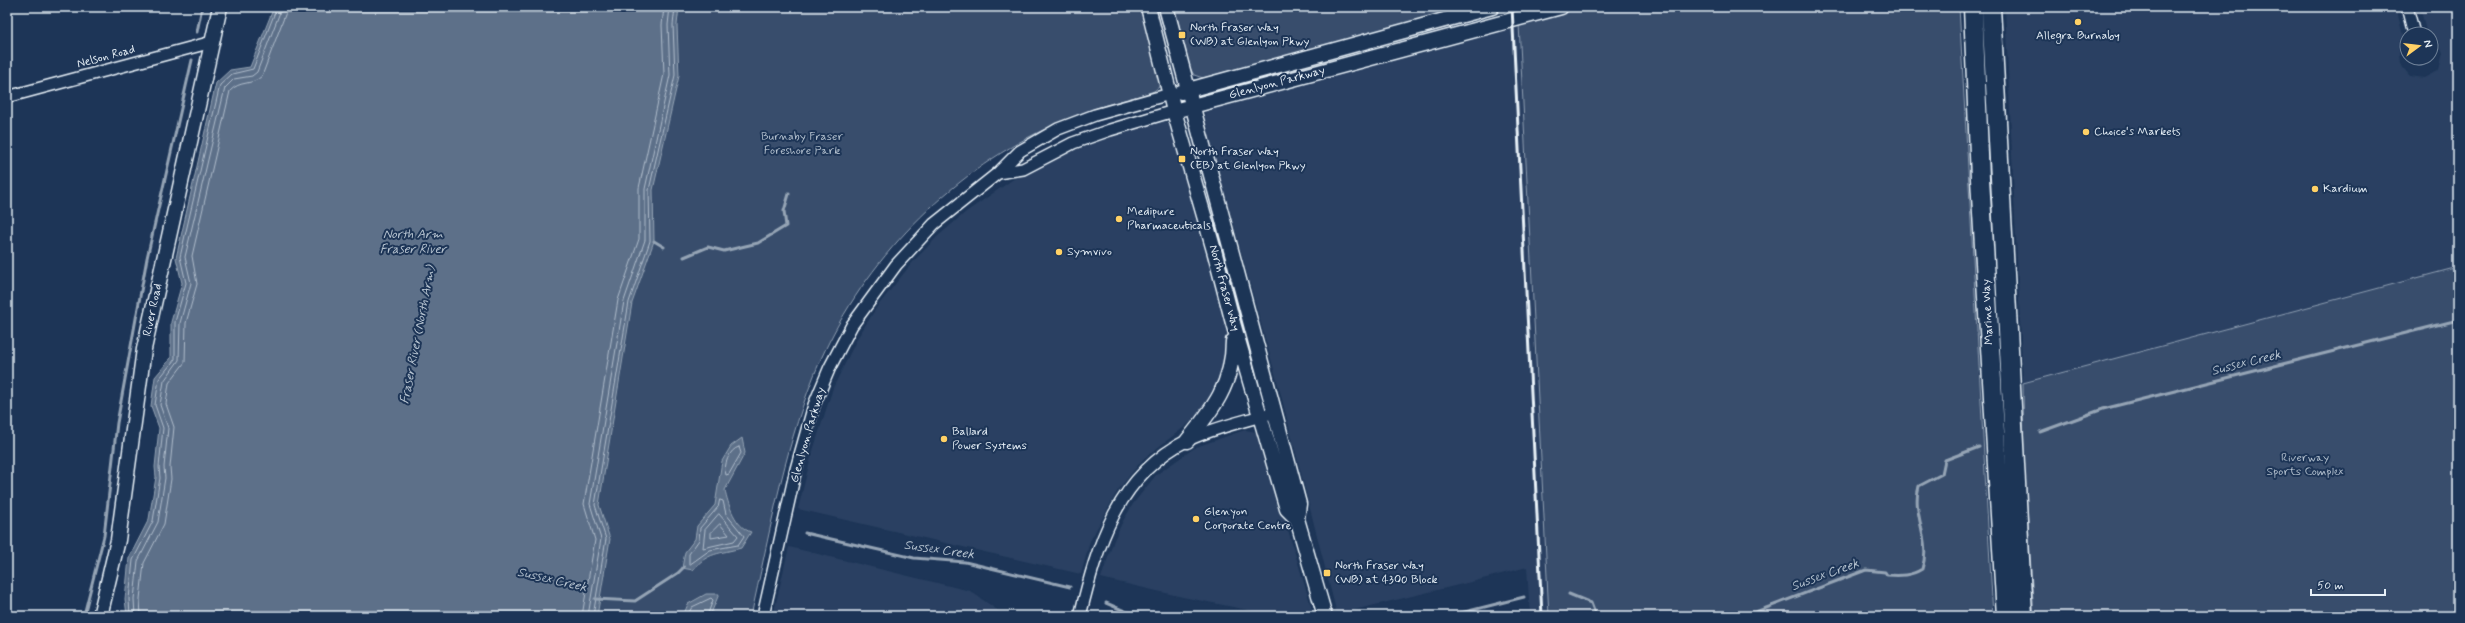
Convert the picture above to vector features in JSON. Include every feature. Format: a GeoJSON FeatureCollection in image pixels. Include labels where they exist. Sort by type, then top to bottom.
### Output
{"type":"FeatureCollection","features":[{"type":"Feature","properties":{"kind":"main road","name":"Marine Way"},"geometry":{"type":"LineString","coordinates":[[1973,7],[1981,187],[2006,616]]}},
{"type":"Feature","properties":{"kind":"main road","name":"Marine Way"},"geometry":{"type":"LineString","coordinates":[[1990,7],[2024,616]]}},
{"type":"Feature","properties":{"kind":"street","name":"River Road"},"geometry":{"type":"LineString","coordinates":[[100,616],[118,540],[144,349],[220,7]]}},
{"type":"Feature","properties":{"kind":"street","name":"North Fraser Way"},"geometry":{"type":"LineString","coordinates":[[1148,7],[1174,111],[1216,254],[1259,417],[1287,509],[1297,519]]}},
{"type":"Feature","properties":{"kind":"street","name":"North Fraser Way"},"geometry":{"type":"LineString","coordinates":[[1166,7],[1299,504],[1297,519],[1326,616]]}},
{"type":"Feature","properties":{"kind":"street","name":"Glenlyon Parkway"},"geometry":{"type":"LineString","coordinates":[[763,616],[796,469],[814,405],[833,360],[852,326],[896,265],[934,224],[998,173],[1020,151],[1058,129],[1095,115],[1492,7]]}},
{"type":"Feature","properties":{"kind":"street","name":"Glenlyon Parkway"},"geometry":{"type":"LineString","coordinates":[[998,173],[1023,169],[1073,143],[1110,130],[1193,105],[1561,7]]}},
{"type":"Feature","properties":{"kind":"street"},"geometry":{"type":"LineString","coordinates":[[2407,7],[2412,26]]}},
{"type":"Feature","properties":{"kind":"street","name":"Nelson Road"},"geometry":{"type":"LineString","coordinates":[[7,97],[212,42]]}},
{"type":"Feature","properties":{"kind":"street"},"geometry":{"type":"LineString","coordinates":[[1187,441],[1211,411],[1224,390],[1233,360],[1233,323]]}},
{"type":"Feature","properties":{"kind":"street"},"geometry":{"type":"LineString","coordinates":[[1080,616],[1096,553],[1108,523],[1148,468],[1187,441],[1211,431],[1275,412]]}},
{"type":"Feature","properties":{"kind":"shaded area"},"geometry":{"type":"Polygon","coordinates":[[[2005,7],[2396,7],[2401,26],[2399,26],[2399,66],[2402,66],[2410,76],[2424,78],[2439,70],[2443,53],[2439,43],[2439,26],[2425,26],[2420,7],[2458,7],[2458,267],[2023,383],[2005,7]]]}},
{"type":"Feature","properties":{"kind":"shaded area"},"geometry":{"type":"Polygon","coordinates":[[[1519,24],[1549,616],[1530,616],[1527,567],[1337,614],[1281,395],[1205,123],[1205,113],[1211,107],[1519,24]]]}},
{"type":"Feature","properties":{"kind":"shaded area"},"geometry":{"type":"Polygon","coordinates":[[[1161,120],[1172,124],[1227,317],[1230,342],[1227,368],[1201,414],[1143,459],[1118,490],[1090,541],[1081,574],[798,509],[811,457],[833,388],[858,337],[877,307],[912,263],[937,237],[966,212],[1025,171],[1084,144],[1161,120]]]}},
{"type":"Feature","properties":{"kind":"shaded area"},"geometry":{"type":"Polygon","coordinates":[[[1245,430],[1256,432],[1260,438],[1314,616],[1278,616],[1183,597],[1101,578],[1114,540],[1123,521],[1133,504],[1156,475],[1196,447],[1245,430]]]}},
{"type":"Feature","properties":{"kind":"shaded area"},"geometry":{"type":"Polygon","coordinates":[[[789,547],[970,591],[1006,616],[773,616],[789,547]]]}},
{"type":"Feature","properties":{"kind":"green space","name":"Burnaby Fraser Foreshore Park"},"geometry":{"type":"Polygon","coordinates":[[[659,7],[1142,7],[1160,77],[1159,87],[1154,91],[1106,105],[1056,124],[1027,138],[992,159],[959,183],[928,210],[899,240],[873,272],[850,305],[829,341],[802,407],[785,466],[751,616],[553,616],[598,606],[599,595],[578,595],[659,7]]]}},
{"type":"Feature","properties":{"kind":"green space"},"geometry":{"type":"Polygon","coordinates":[[[1174,7],[1468,7],[1203,78],[1194,75],[1190,68],[1174,7]]]}},
{"type":"Feature","properties":{"kind":"green space"},"geometry":{"type":"Polygon","coordinates":[[[1583,7],[1959,7],[1993,616],[1549,616],[1519,24],[1583,7]]]}},
{"type":"Feature","properties":{"kind":"green space","name":"Riverway Sports Complex"},"geometry":{"type":"Polygon","coordinates":[[[2458,267],[2458,616],[2034,616],[2024,460],[2023,383],[2458,267]]]}},
{"type":"Feature","properties":{"kind":"water","name":"North Arm Fraser River"},"geometry":{"type":"Polygon","coordinates":[[[274,7],[679,7],[677,25],[679,76],[653,190],[654,241],[632,303],[599,505],[610,539],[597,616],[127,616],[125,599],[129,558],[149,519],[156,477],[155,467],[159,428],[151,406],[155,377],[171,358],[171,322],[182,283],[176,258],[216,83],[230,70],[250,67],[274,7]]]}},
{"type":"Feature","properties":{"kind":"water"},"geometry":{"type":"Polygon","coordinates":[[[742,438],[745,453],[725,490],[733,514],[745,529],[751,532],[741,548],[714,554],[703,560],[693,570],[682,568],[685,552],[695,539],[697,526],[715,505],[722,461],[731,446],[742,438]]]}},
{"type":"Feature","properties":{"kind":"water"},"geometry":{"type":"Polygon","coordinates":[[[706,594],[719,594],[710,616],[683,616],[688,604],[706,594]]]}},
{"type":"Feature","properties":{"kind":"waterway"},"geometry":{"type":"LineString","coordinates":[[197,32],[202,7]]}},
{"type":"Feature","properties":{"kind":"waterway"},"geometry":{"type":"LineString","coordinates":[[85,611],[104,536],[117,423],[147,258],[192,60]]}},
{"type":"Feature","properties":{"kind":"waterway"},"geometry":{"type":"LineString","coordinates":[[684,257],[708,247],[724,251],[758,243],[786,226],[784,211],[789,194]]}},
{"type":"Feature","properties":{"kind":"waterway"},"geometry":{"type":"LineString","coordinates":[[654,241],[664,247]]}},
{"type":"Feature","properties":{"kind":"waterway","name":"Sussex Creek"},"geometry":{"type":"LineString","coordinates":[[2040,432],[2103,409],[2458,320]]}},
{"type":"Feature","properties":{"kind":"waterway","name":"Sussex Creek"},"geometry":{"type":"LineString","coordinates":[[1745,616],[1866,570],[1885,572],[1887,575],[1905,575],[1922,569],[1925,548],[1918,507],[1917,496],[1919,486],[1942,474],[1945,460],[1979,447]]}},
{"type":"Feature","properties":{"kind":"waterway","name":"Sussex Creek"},"geometry":{"type":"LineString","coordinates":[[805,533],[914,558],[965,562],[1070,587]]}},
{"type":"Feature","properties":{"kind":"waterway","name":"Sussex Creek"},"geometry":{"type":"LineString","coordinates":[[595,599],[635,601],[678,573],[684,567]]}},
{"type":"Feature","properties":{"kind":"waterway","name":"Sussex Creek"},"geometry":{"type":"LineString","coordinates":[[1569,594],[1591,603],[1596,616]]}},
{"type":"Feature","properties":{"kind":"waterway","name":"Sussex Creek"},"geometry":{"type":"LineString","coordinates":[[1449,616],[1524,597]]}},
{"type":"Feature","properties":{"kind":"waterway","name":"Sussex Creek"},"geometry":{"type":"LineString","coordinates":[[1106,603],[1127,612],[1160,616]]}},
{"type":"Feature","properties":{"kind":"railway"},"geometry":{"type":"LineString","coordinates":[[1512,7],[1542,616]]}},
{"type":"Feature","properties":{"kind":"place","name":"Allegra Burnaby"},"geometry":{"type":"Point","coordinates":[2078,22]}},
{"type":"Feature","properties":{"kind":"place","name":"North Fraser Way (WB) at Glenlyon Pkwy"},"geometry":{"type":"Point","coordinates":[1182,35]}},
{"type":"Feature","properties":{"kind":"place","name":"Choice's Markets"},"geometry":{"type":"Point","coordinates":[2086,132]}},
{"type":"Feature","properties":{"kind":"place","name":"North Fraser Way (EB) at Glenlyon Pkwy"},"geometry":{"type":"Point","coordinates":[1182,159]}},
{"type":"Feature","properties":{"kind":"place","name":"Kardium"},"geometry":{"type":"Point","coordinates":[2315,189]}},
{"type":"Feature","properties":{"kind":"place","name":"Medipure Pharmaceuticals"},"geometry":{"type":"Point","coordinates":[1119,219]}},
{"type":"Feature","properties":{"kind":"place","name":"Symvivo"},"geometry":{"type":"Point","coordinates":[1059,252]}},
{"type":"Feature","properties":{"kind":"place","name":"Ballard Power Systems"},"geometry":{"type":"Point","coordinates":[944,439]}},
{"type":"Feature","properties":{"kind":"place","name":"Glenyon Corporate Centre"},"geometry":{"type":"Point","coordinates":[1196,519]}},
{"type":"Feature","properties":{"kind":"place","name":"North Fraser Way (WB) at 4300 Block"},"geometry":{"type":"Point","coordinates":[1327,573]}},
{"type":"Feature","properties":{"kind":"water label","name":"Fraser River (North Arm)"},"geometry":{"type":"Point","coordinates":[418,335]}}]}
